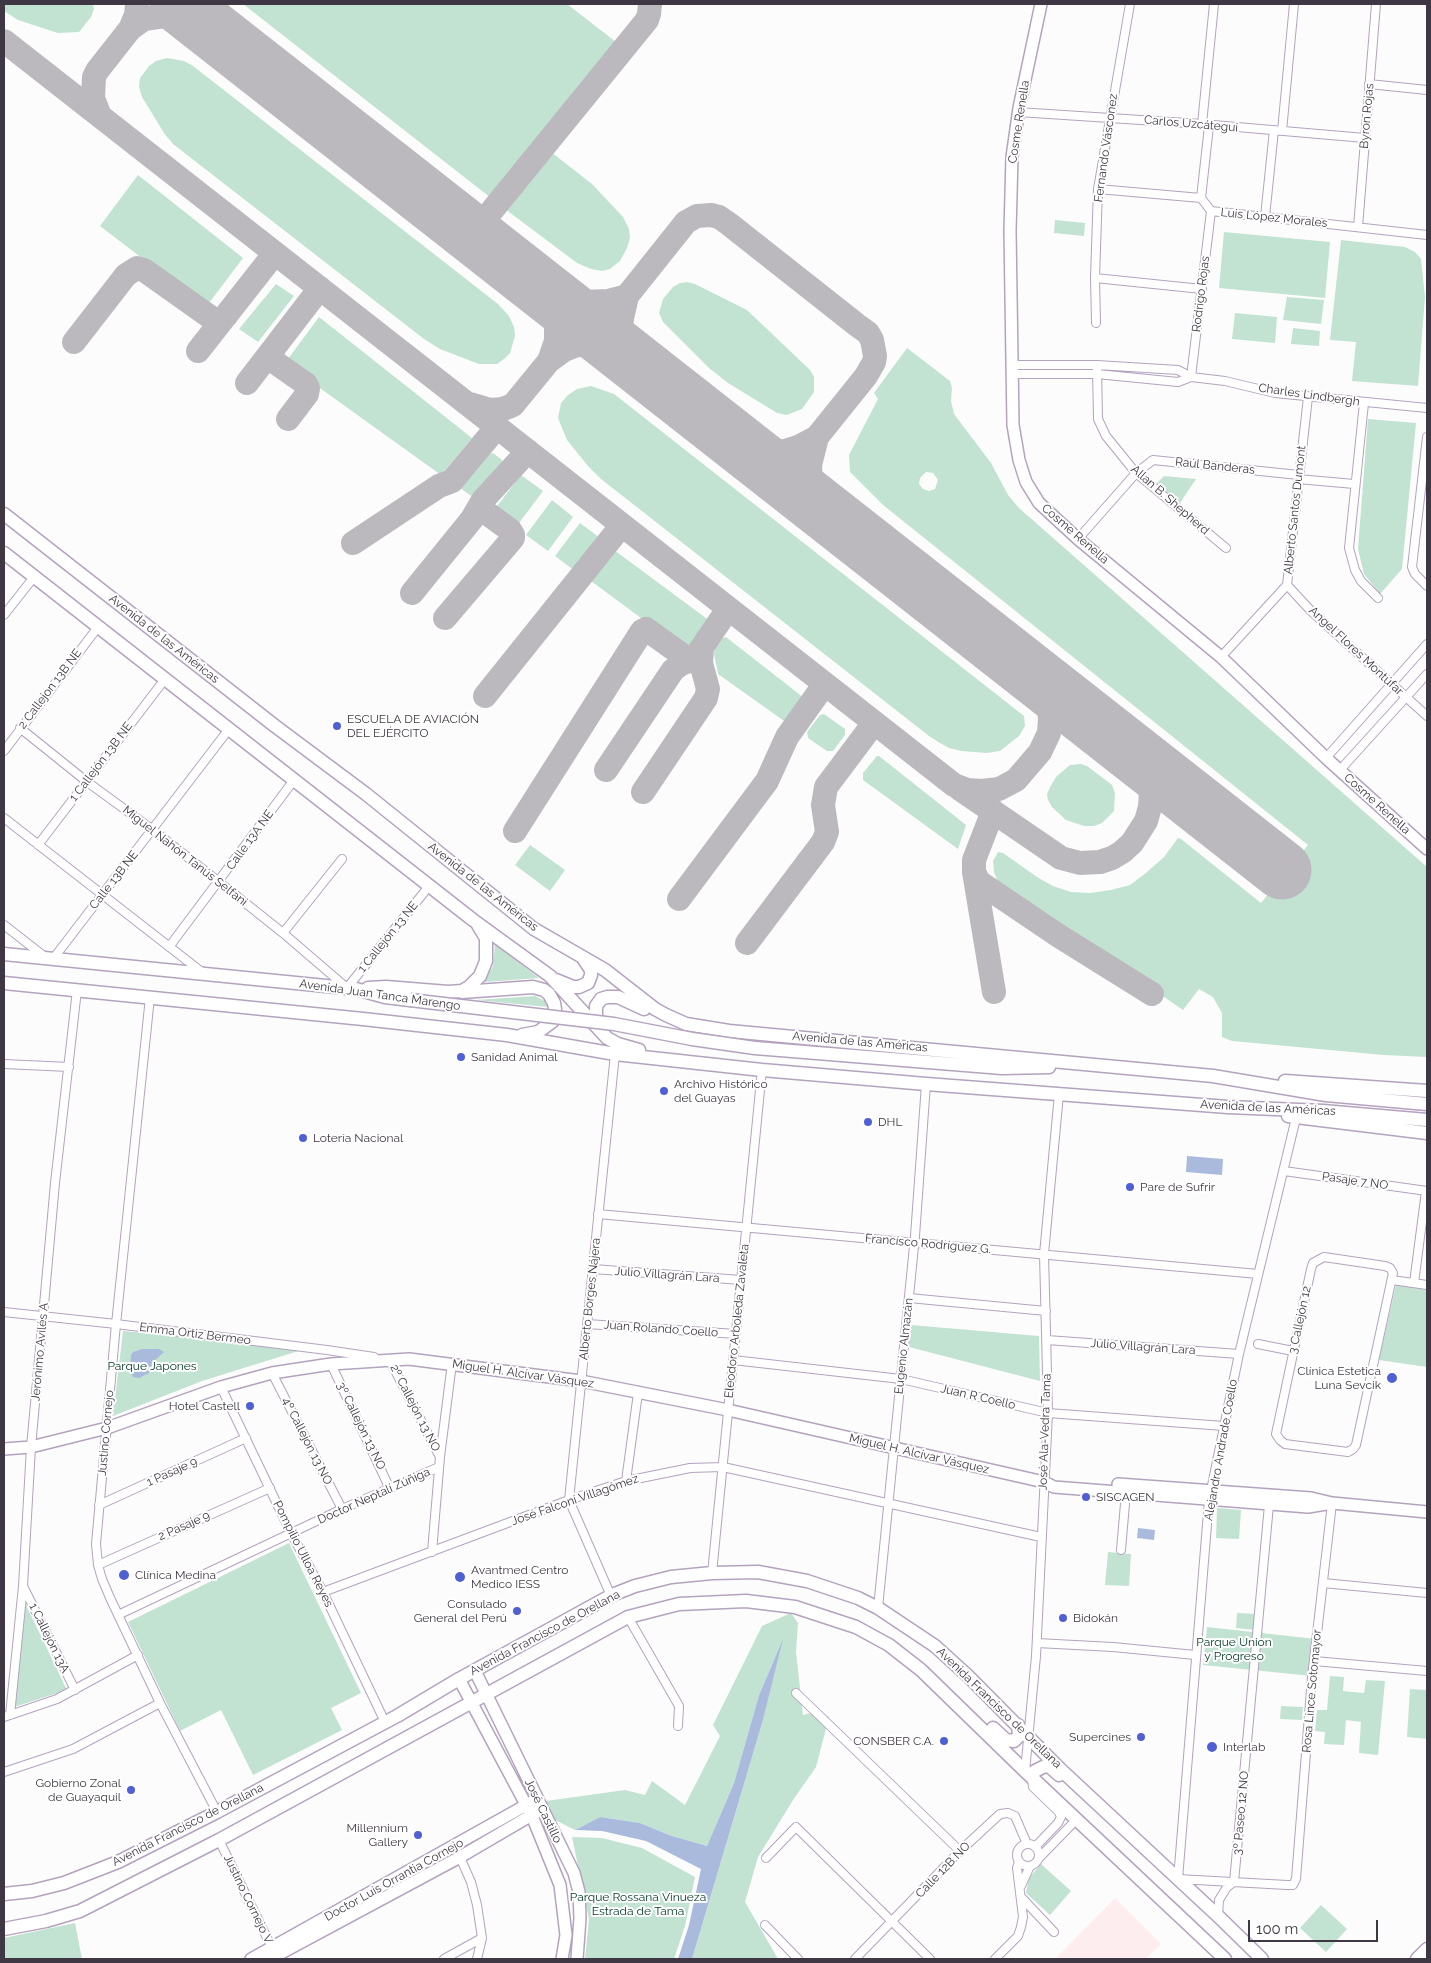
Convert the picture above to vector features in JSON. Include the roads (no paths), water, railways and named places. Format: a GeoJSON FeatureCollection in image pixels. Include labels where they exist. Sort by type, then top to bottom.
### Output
{"type":"FeatureCollection","features":[{"type":"Feature","properties":{"kind":"main road","name":"Avenida de las Américas"},"geometry":{"type":"LineString","coordinates":[[4,514],[275,726],[366,794],[534,929],[605,970],[655,1009],[686,1024],[729,1031],[1231,1078],[1326,1095],[1427,1104]]}},
{"type":"Feature","properties":{"kind":"main road"},"geometry":{"type":"LineString","coordinates":[[4,553],[480,926],[486,938],[487,953],[484,969],[469,987],[448,992]]}},
{"type":"Feature","properties":{"kind":"main road"},"geometry":{"type":"LineString","coordinates":[[473,920],[550,976],[568,986],[583,986],[588,983],[591,975],[589,965],[582,957]]}},
{"type":"Feature","properties":{"kind":"main road","name":"Avenida Juan Tanca Marengo"},"geometry":{"type":"LineString","coordinates":[[4,954],[351,989],[385,997],[614,1024],[692,1039],[755,1048]]}},
{"type":"Feature","properties":{"kind":"main road"},"geometry":{"type":"LineString","coordinates":[[550,976],[617,1049]]}},
{"type":"Feature","properties":{"kind":"main road","name":"Avenida Juan Tanca Marengo"},"geometry":{"type":"LineString","coordinates":[[4,983],[348,1017],[617,1049]]}},
{"type":"Feature","properties":{"kind":"main road"},"geometry":{"type":"LineString","coordinates":[[351,989],[386,987],[448,992],[533,987],[544,990],[549,994],[555,1008],[553,1021],[550,1024],[531,1034],[507,1035]]}},
{"type":"Feature","properties":{"kind":"main road"},"geometry":{"type":"LineString","coordinates":[[617,1049],[601,1028],[596,1016],[596,1006],[601,999],[607,997],[624,999],[666,1018],[686,1024]]}},
{"type":"Feature","properties":{"kind":"main road"},"geometry":{"type":"LineString","coordinates":[[821,1039],[863,1057]]}},
{"type":"Feature","properties":{"kind":"main road","name":"Avenida de las Américas"},"geometry":{"type":"LineString","coordinates":[[755,1048],[1002,1068],[1106,1066]]}},
{"type":"Feature","properties":{"kind":"main road","name":"Avenida de las Américas"},"geometry":{"type":"LineString","coordinates":[[617,1049],[690,1062],[762,1070],[1228,1107],[1323,1111],[1427,1120]]}},
{"type":"Feature","properties":{"kind":"main road"},"geometry":{"type":"LineString","coordinates":[[1231,1078],[1427,1091]]}},
{"type":"Feature","properties":{"kind":"main road"},"geometry":{"type":"LineString","coordinates":[[1228,1107],[1296,1118],[1427,1133]]}},
{"type":"Feature","properties":{"kind":"main road","name":"Avenida Francisco de Orellana"},"geometry":{"type":"LineString","coordinates":[[4,1894],[32,1890],[88,1875],[118,1862],[217,1812],[385,1722],[459,1679],[611,1596],[635,1586],[671,1577],[712,1572],[758,1572],[807,1581],[858,1598],[878,1608],[935,1646],[1112,1818],[1262,1959]]}},
{"type":"Feature","properties":{"kind":"main road","name":"Avenida Francisco de Orellana"},"geometry":{"type":"LineString","coordinates":[[4,1929],[46,1922],[80,1911],[219,1840],[628,1617],[679,1604],[746,1601],[795,1607],[856,1627],[889,1645],[921,1670],[1028,1774],[1225,1959]]}},
{"type":"Feature","properties":{"kind":"main road"},"geometry":{"type":"LineString","coordinates":[[940,1688],[962,1697],[1006,1740],[1014,1741],[1018,1737],[1020,1730],[1018,1725]]}},
{"type":"Feature","properties":{"kind":"main road"},"geometry":{"type":"LineString","coordinates":[[1028,1774],[1045,1766],[1050,1767],[1092,1806],[1112,1818]]}},
{"type":"Feature","properties":{"kind":"main road"},"geometry":{"type":"LineString","coordinates":[[1417,1959],[1427,1949]]}},
{"type":"Feature","properties":{"kind":"street","name":"Cosme Renella"},"geometry":{"type":"LineString","coordinates":[[1041,4],[1018,112],[1012,157],[1010,231],[1013,425],[1015,444],[1026,482],[1039,504],[1078,539],[1221,657],[1326,758],[1425,847]]}},
{"type":"Feature","properties":{"kind":"street","name":"Fernando Vásconez"},"geometry":{"type":"LineString","coordinates":[[1096,324],[1095,278],[1098,190],[1130,4]]}},
{"type":"Feature","properties":{"kind":"street"},"geometry":{"type":"LineString","coordinates":[[1098,190],[1201,198],[1214,4]]}},
{"type":"Feature","properties":{"kind":"street"},"geometry":{"type":"LineString","coordinates":[[1265,217],[1294,4]]}},
{"type":"Feature","properties":{"kind":"street"},"geometry":{"type":"LineString","coordinates":[[1371,4],[1376,4]]}},
{"type":"Feature","properties":{"kind":"street","name":"Byron Rojas"},"geometry":{"type":"LineString","coordinates":[[1358,228],[1376,4]]}},
{"type":"Feature","properties":{"kind":"street"},"geometry":{"type":"LineString","coordinates":[[1369,84],[1427,90]]}},
{"type":"Feature","properties":{"kind":"street","name":"Carlos Uzcátegui"},"geometry":{"type":"LineString","coordinates":[[1018,112],[1278,130],[1364,138]]}},
{"type":"Feature","properties":{"kind":"street","name":"Luis López Morales"},"geometry":{"type":"LineString","coordinates":[[1201,198],[1211,211],[1427,235]]}},
{"type":"Feature","properties":{"kind":"street","name":"Rodrigo Rojas"},"geometry":{"type":"LineString","coordinates":[[1192,377],[1211,211]]}},
{"type":"Feature","properties":{"kind":"street"},"geometry":{"type":"LineString","coordinates":[[1095,278],[1202,289]]}},
{"type":"Feature","properties":{"kind":"street","name":"Charles Lindbergh"},"geometry":{"type":"LineString","coordinates":[[1012,370],[1097,365],[1178,370],[1192,377],[1225,381],[1276,393],[1427,408]]}},
{"type":"Feature","properties":{"kind":"street","name":"Allan B. Shepherd"},"geometry":{"type":"LineString","coordinates":[[1097,365],[1097,406],[1101,428],[1136,473],[1226,548]]}},
{"type":"Feature","properties":{"kind":"street","name":"Charles Lindbergh"},"geometry":{"type":"LineString","coordinates":[[1012,370],[1096,374],[1178,382],[1192,377]]}},
{"type":"Feature","properties":{"kind":"street","name":"Alberto Santos Dumont"},"geometry":{"type":"LineString","coordinates":[[1221,657],[1287,585],[1308,397]]}},
{"type":"Feature","properties":{"kind":"street"},"geometry":{"type":"LineString","coordinates":[[1364,403],[1354,484],[1349,548],[1355,570],[1362,582],[1378,598]]}},
{"type":"Feature","properties":{"kind":"street"},"geometry":{"type":"LineString","coordinates":[[1427,437],[1412,566],[1415,574],[1427,586]]}},
{"type":"Feature","properties":{"kind":"street","name":"Raúl Banderas"},"geometry":{"type":"LineString","coordinates":[[1078,539],[1136,473],[1153,460],[1354,484]]}},
{"type":"Feature","properties":{"kind":"street"},"geometry":{"type":"LineString","coordinates":[[4,615],[34,577]]}},
{"type":"Feature","properties":{"kind":"street","name":"Angel Flores Montúfar"},"geometry":{"type":"LineString","coordinates":[[1287,585],[1311,611],[1427,716]]}},
{"type":"Feature","properties":{"kind":"street","name":"2 Callejon 13B NE"},"geometry":{"type":"LineString","coordinates":[[4,751],[98,627]]}},
{"type":"Feature","properties":{"kind":"street"},"geometry":{"type":"LineString","coordinates":[[1326,758],[1427,644]]}},
{"type":"Feature","properties":{"kind":"street"},"geometry":{"type":"LineString","coordinates":[[1340,770],[1427,674]]}},
{"type":"Feature","properties":{"kind":"street","name":"1 Callejón 13B NE"},"geometry":{"type":"LineString","coordinates":[[38,845],[165,679]]}},
{"type":"Feature","properties":{"kind":"street","name":"Miguel Nahón Tanús Selfani"},"geometry":{"type":"LineString","coordinates":[[20,728],[86,781],[219,882],[351,989]]}},
{"type":"Feature","properties":{"kind":"street","name":"Calle 13B NE"},"geometry":{"type":"LineString","coordinates":[[50,959],[153,830],[229,729]]}},
{"type":"Feature","properties":{"kind":"street","name":"Calle 13A NE"},"geometry":{"type":"LineString","coordinates":[[168,947],[219,882],[294,780]]}},
{"type":"Feature","properties":{"kind":"street"},"geometry":{"type":"LineString","coordinates":[[4,818],[205,974]]}},
{"type":"Feature","properties":{"kind":"street"},"geometry":{"type":"LineString","coordinates":[[283,933],[342,859]]}},
{"type":"Feature","properties":{"kind":"street","name":"1 Callejón 13 NE"},"geometry":{"type":"LineString","coordinates":[[351,989],[430,885]]}},
{"type":"Feature","properties":{"kind":"street"},"geometry":{"type":"LineString","coordinates":[[4,925],[50,959]]}},
{"type":"Feature","properties":{"kind":"street","name":"Jerónimo Avilés A"},"geometry":{"type":"LineString","coordinates":[[7,1716],[23,1586],[31,1446],[77,990]]}},
{"type":"Feature","properties":{"kind":"street","name":"Justino Cornejo"},"geometry":{"type":"LineString","coordinates":[[150,998],[116,1324],[96,1544],[98,1565],[102,1579],[118,1616],[160,1703],[217,1812]]}},
{"type":"Feature","properties":{"kind":"street","name":"Alberto Borges Nájera"},"geometry":{"type":"LineString","coordinates":[[611,1596],[569,1500],[617,1049]]}},
{"type":"Feature","properties":{"kind":"street"},"geometry":{"type":"LineString","coordinates":[[4,1064],[69,1067]]}},
{"type":"Feature","properties":{"kind":"street","name":"Eleodoro Arboleda Zavaleta"},"geometry":{"type":"LineString","coordinates":[[712,1572],[762,1070]]}},
{"type":"Feature","properties":{"kind":"street","name":"Eugenio Almazán"},"geometry":{"type":"LineString","coordinates":[[878,1608],[909,1298],[926,1084]]}},
{"type":"Feature","properties":{"kind":"street","name":"José Ala-Vedra Tama"},"geometry":{"type":"LineString","coordinates":[[1028,1774],[1029,1736],[1037,1643],[1048,1413],[1044,1254],[1059,1094]]}},
{"type":"Feature","properties":{"kind":"street","name":"Alejandro Andrade Coello"},"geometry":{"type":"LineString","coordinates":[[1178,1879],[1195,1655],[1210,1495],[1239,1354],[1296,1118]]}},
{"type":"Feature","properties":{"kind":"street","name":"Pasaje 7 NO"},"geometry":{"type":"LineString","coordinates":[[1284,1171],[1427,1191]]}},
{"type":"Feature","properties":{"kind":"street"},"geometry":{"type":"LineString","coordinates":[[1414,1283],[1427,1191]]}},
{"type":"Feature","properties":{"kind":"street","name":"Francísco Rodríguez G."},"geometry":{"type":"LineString","coordinates":[[598,1214],[1258,1274]]}},
{"type":"Feature","properties":{"kind":"street","name":"3 Callejón 12"},"geometry":{"type":"LineString","coordinates":[[1324,1257],[1385,1266],[1390,1268],[1393,1273],[1392,1280],[1356,1445],[1348,1452],[1285,1444],[1276,1434],[1313,1263],[1324,1257]]}},
{"type":"Feature","properties":{"kind":"street","name":"Julio Villagrán Lara"},"geometry":{"type":"LineString","coordinates":[[593,1270],[741,1280]]}},
{"type":"Feature","properties":{"kind":"street"},"geometry":{"type":"LineString","coordinates":[[1392,1280],[1427,1285]]}},
{"type":"Feature","properties":{"kind":"street"},"geometry":{"type":"LineString","coordinates":[[909,1298],[1046,1310]]}},
{"type":"Feature","properties":{"kind":"street","name":"Emma Ortiz Bermeo"},"geometry":{"type":"LineString","coordinates":[[4,1312],[116,1324],[388,1359]]}},
{"type":"Feature","properties":{"kind":"street","name":"Juan Rolando Coello"},"geometry":{"type":"LineString","coordinates":[[587,1324],[736,1334]]}},
{"type":"Feature","properties":{"kind":"street","name":"Julio Villagrán Lara"},"geometry":{"type":"LineString","coordinates":[[1047,1340],[1239,1354]]}},
{"type":"Feature","properties":{"kind":"street"},"geometry":{"type":"LineString","coordinates":[[1258,1344],[1293,1351]]}},
{"type":"Feature","properties":{"kind":"street","name":"2º Callejón 13 NO"},"geometry":{"type":"LineString","coordinates":[[388,1359],[440,1457]]}},
{"type":"Feature","properties":{"kind":"street","name":"Miguel H. Alcívar Vásquez"},"geometry":{"type":"LineString","coordinates":[[4,1449],[31,1446],[107,1428],[221,1387],[272,1372],[331,1364],[409,1359],[581,1381],[728,1410],[1044,1482],[1054,1487],[1126,1492],[1311,1498],[1332,1503],[1427,1512]]}},
{"type":"Feature","properties":{"kind":"street","name":"Juan R Coello"},"geometry":{"type":"LineString","coordinates":[[733,1360],[901,1379],[1048,1413],[1224,1426]]}},
{"type":"Feature","properties":{"kind":"street","name":"3º Callejón 13 NO"},"geometry":{"type":"LineString","coordinates":[[331,1364],[390,1489]]}},
{"type":"Feature","properties":{"kind":"street"},"geometry":{"type":"LineString","coordinates":[[432,1552],[440,1457],[452,1364]]}},
{"type":"Feature","properties":{"kind":"street","name":"4º Callejón 13 NO"},"geometry":{"type":"LineString","coordinates":[[272,1372],[342,1509]]}},
{"type":"Feature","properties":{"kind":"street","name":"Pompilio Ulloa Reyes"},"geometry":{"type":"LineString","coordinates":[[221,1387],[385,1722]]}},
{"type":"Feature","properties":{"kind":"street"},"geometry":{"type":"LineString","coordinates":[[626,1481],[638,1393]]}},
{"type":"Feature","properties":{"kind":"street","name":"1 Pasaje 9"},"geometry":{"type":"LineString","coordinates":[[99,1505],[246,1438]]}},
{"type":"Feature","properties":{"kind":"street","name":"Doctor Neptalí Zúñiga"},"geometry":{"type":"LineString","coordinates":[[118,1616],[342,1509],[439,1467]]}},
{"type":"Feature","properties":{"kind":"street","name":"José Falconí Villagómez"},"geometry":{"type":"LineString","coordinates":[[323,1592],[569,1500],[626,1481],[690,1468],[723,1467],[1041,1537]]}},
{"type":"Feature","properties":{"kind":"street","name":"Miguel H. Alcívar Vásquez"},"geometry":{"type":"LineString","coordinates":[[1044,1482],[1054,1480],[1210,1495],[1269,1505],[1308,1507],[1332,1503]]}},
{"type":"Feature","properties":{"kind":"street","name":"2 Pasaje 9"},"geometry":{"type":"LineString","coordinates":[[98,1565],[270,1488]]}},
{"type":"Feature","properties":{"kind":"street"},"geometry":{"type":"LineString","coordinates":[[1122,1550],[1126,1492]]}},
{"type":"Feature","properties":{"kind":"street","name":"Rosa Lince Sotomayor"},"geometry":{"type":"LineString","coordinates":[[1234,1882],[1288,1886],[1293,1885],[1296,1879],[1314,1661],[1332,1503]]}},
{"type":"Feature","properties":{"kind":"street","name":"3º Paseo 12 NO"},"geometry":{"type":"LineString","coordinates":[[1234,1882],[1269,1505]]}},
{"type":"Feature","properties":{"kind":"street"},"geometry":{"type":"LineString","coordinates":[[1323,1583],[1427,1593]]}},
{"type":"Feature","properties":{"kind":"street","name":"1 Callejón 13A"},"geometry":{"type":"LineString","coordinates":[[23,1586],[74,1690]]}},
{"type":"Feature","properties":{"kind":"street"},"geometry":{"type":"LineString","coordinates":[[628,1617],[679,1706],[678,1726]]}},
{"type":"Feature","properties":{"kind":"street"},"geometry":{"type":"LineString","coordinates":[[1037,1643],[1113,1647],[1195,1655]]}},
{"type":"Feature","properties":{"kind":"street"},"geometry":{"type":"LineString","coordinates":[[7,1716],[57,1699],[138,1655]]}},
{"type":"Feature","properties":{"kind":"street"},"geometry":{"type":"LineString","coordinates":[[1314,1661],[1427,1671]]}},
{"type":"Feature","properties":{"kind":"street","name":"José Castillo"},"geometry":{"type":"LineString","coordinates":[[475,1671],[537,1808],[574,1873],[580,1918],[576,1959]]}},
{"type":"Feature","properties":{"kind":"street","name":"José Castillo"},"geometry":{"type":"LineString","coordinates":[[459,1679],[525,1805],[537,1808]]}},
{"type":"Feature","properties":{"kind":"street"},"geometry":{"type":"LineString","coordinates":[[796,1693],[960,1851]]}},
{"type":"Feature","properties":{"kind":"street"},"geometry":{"type":"LineString","coordinates":[[4,1772],[73,1749],[160,1703]]}},
{"type":"Feature","properties":{"kind":"street"},"geometry":{"type":"LineString","coordinates":[[1028,1774],[1034,1787],[1059,1812],[1061,1817],[1058,1823],[1036,1847]]}},
{"type":"Feature","properties":{"kind":"street","name":"Doctor Luis Orrantia Cornejo"},"geometry":{"type":"LineString","coordinates":[[457,1852],[525,1805]]}},
{"type":"Feature","properties":{"kind":"street","name":"José Castillo"},"geometry":{"type":"LineString","coordinates":[[537,1808],[560,1885],[566,1935],[562,1959]]}},
{"type":"Feature","properties":{"kind":"street","name":"Doctor Luis Orrantia Cornejo"},"geometry":{"type":"LineString","coordinates":[[250,1959],[274,1956],[537,1808]]}},
{"type":"Feature","properties":{"kind":"street","name":"Calle 12B NO"},"geometry":{"type":"LineString","coordinates":[[855,1959],[960,1851],[1000,1814],[1008,1813],[1015,1816],[1027,1844]]}},
{"type":"Feature","properties":{"kind":"street"},"geometry":{"type":"LineString","coordinates":[[1018,1861],[1025,1866],[1036,1863],[1077,1819]]}},
{"type":"Feature","properties":{"kind":"street"},"geometry":{"type":"LineString","coordinates":[[766,1858],[796,1827],[930,1959]]}},
{"type":"Feature","properties":{"kind":"street","name":"Justino Cornejo V"},"geometry":{"type":"LineString","coordinates":[[219,1840],[274,1956]]}},
{"type":"Feature","properties":{"kind":"street"},"geometry":{"type":"LineString","coordinates":[[995,1959],[1018,1936],[1023,1918],[1017,1868],[1018,1850],[1027,1844],[1036,1847],[1039,1852],[1039,1858]]}},
{"type":"Feature","properties":{"kind":"street"},"geometry":{"type":"LineString","coordinates":[[457,1852],[471,1882],[477,1905],[482,1938],[477,1959]]}},
{"type":"Feature","properties":{"kind":"street"},"geometry":{"type":"LineString","coordinates":[[1020,1888],[1030,1866]]}},
{"type":"Feature","properties":{"kind":"street"},"geometry":{"type":"LineString","coordinates":[[1178,1879],[1234,1882]]}},
{"type":"Feature","properties":{"kind":"street"},"geometry":{"type":"LineString","coordinates":[[1218,1916],[1218,1900],[1227,1887],[1234,1882]]}},
{"type":"Feature","properties":{"kind":"street"},"geometry":{"type":"LineString","coordinates":[[1021,1897],[1054,1932]]}},
{"type":"Feature","properties":{"kind":"street"},"geometry":{"type":"LineString","coordinates":[[765,1925],[798,1959]]}},
{"type":"Feature","properties":{"kind":"street"},"geometry":{"type":"LineString","coordinates":[[444,1959],[482,1938]]}},
{"type":"Feature","properties":{"kind":"water"},"geometry":{"type":"Polygon","coordinates":[[[1187,1156],[1223,1159],[1222,1175],[1186,1172],[1187,1156]]]}},
{"type":"Feature","properties":{"kind":"water"},"geometry":{"type":"Polygon","coordinates":[[[142,1349],[159,1349],[164,1352],[152,1363],[149,1373],[139,1378],[133,1377],[130,1371],[131,1355],[133,1352],[142,1349]]]}},
{"type":"Feature","properties":{"kind":"water"},"geometry":{"type":"Polygon","coordinates":[[[1138,1528],[1155,1530],[1154,1540],[1137,1538],[1138,1528]]]}},
{"type":"Feature","properties":{"kind":"water"},"geometry":{"type":"Polygon","coordinates":[[[783,1639],[763,1720],[692,1959],[678,1959],[689,1925],[701,1869],[646,1841],[602,1831],[575,1830],[600,1817],[640,1823],[669,1835],[707,1846],[734,1783],[759,1695],[783,1639]]]}},
{"type":"Feature","properties":{"kind":"place","name":"ESCUELA DE AVIACIÓN DEL EJÉRCITO"},"geometry":{"type":"Point","coordinates":[337,726]}},
{"type":"Feature","properties":{"kind":"place","name":"Sanidad Animal"},"geometry":{"type":"Point","coordinates":[461,1057]}},
{"type":"Feature","properties":{"kind":"place","name":"Archivo Histórico del Guayas"},"geometry":{"type":"Point","coordinates":[664,1091]}},
{"type":"Feature","properties":{"kind":"place","name":"DHL"},"geometry":{"type":"Point","coordinates":[868,1122]}},
{"type":"Feature","properties":{"kind":"place","name":"Lotería Nacional"},"geometry":{"type":"Point","coordinates":[303,1138]}},
{"type":"Feature","properties":{"kind":"place","name":"Pare de Sufrir"},"geometry":{"type":"Point","coordinates":[1130,1187]}},
{"type":"Feature","properties":{"kind":"place","name":"Clínica Estetica Luna Sevcik"},"geometry":{"type":"Point","coordinates":[1392,1378]}},
{"type":"Feature","properties":{"kind":"place","name":"Hotel Castell"},"geometry":{"type":"Point","coordinates":[250,1406]}},
{"type":"Feature","properties":{"kind":"place","name":"SISCAGEN"},"geometry":{"type":"Point","coordinates":[1086,1497]}},
{"type":"Feature","properties":{"kind":"place","name":"Clínica Medina"},"geometry":{"type":"Point","coordinates":[124,1575]}},
{"type":"Feature","properties":{"kind":"place","name":"Avantmed Centro Medico IESS"},"geometry":{"type":"Point","coordinates":[460,1577]}},
{"type":"Feature","properties":{"kind":"place","name":"Consulado General del Perú"},"geometry":{"type":"Point","coordinates":[517,1611]}},
{"type":"Feature","properties":{"kind":"place","name":"Bidokán"},"geometry":{"type":"Point","coordinates":[1063,1618]}},
{"type":"Feature","properties":{"kind":"place","name":"Supercines"},"geometry":{"type":"Point","coordinates":[1141,1737]}},
{"type":"Feature","properties":{"kind":"place","name":"CONSBER C.A."},"geometry":{"type":"Point","coordinates":[944,1741]}},
{"type":"Feature","properties":{"kind":"place","name":"Interlab"},"geometry":{"type":"Point","coordinates":[1212,1747]}},
{"type":"Feature","properties":{"kind":"place","name":"Gobierno Zonal de Guayaquil"},"geometry":{"type":"Point","coordinates":[131,1790]}},
{"type":"Feature","properties":{"kind":"place","name":"Millennium Gallery"},"geometry":{"type":"Point","coordinates":[418,1835]}},
{"type":"Feature","properties":{"kind":"park label","name":"Parque Japones"},"geometry":{"type":"Point","coordinates":[152,1366]}},
{"type":"Feature","properties":{"kind":"park label","name":"Parque Union y Progreso"},"geometry":{"type":"Point","coordinates":[1234,1649]}},
{"type":"Feature","properties":{"kind":"park label","name":"Parque Rossana Vinueza Estrada de Tama"},"geometry":{"type":"Point","coordinates":[638,1904]}}]}
